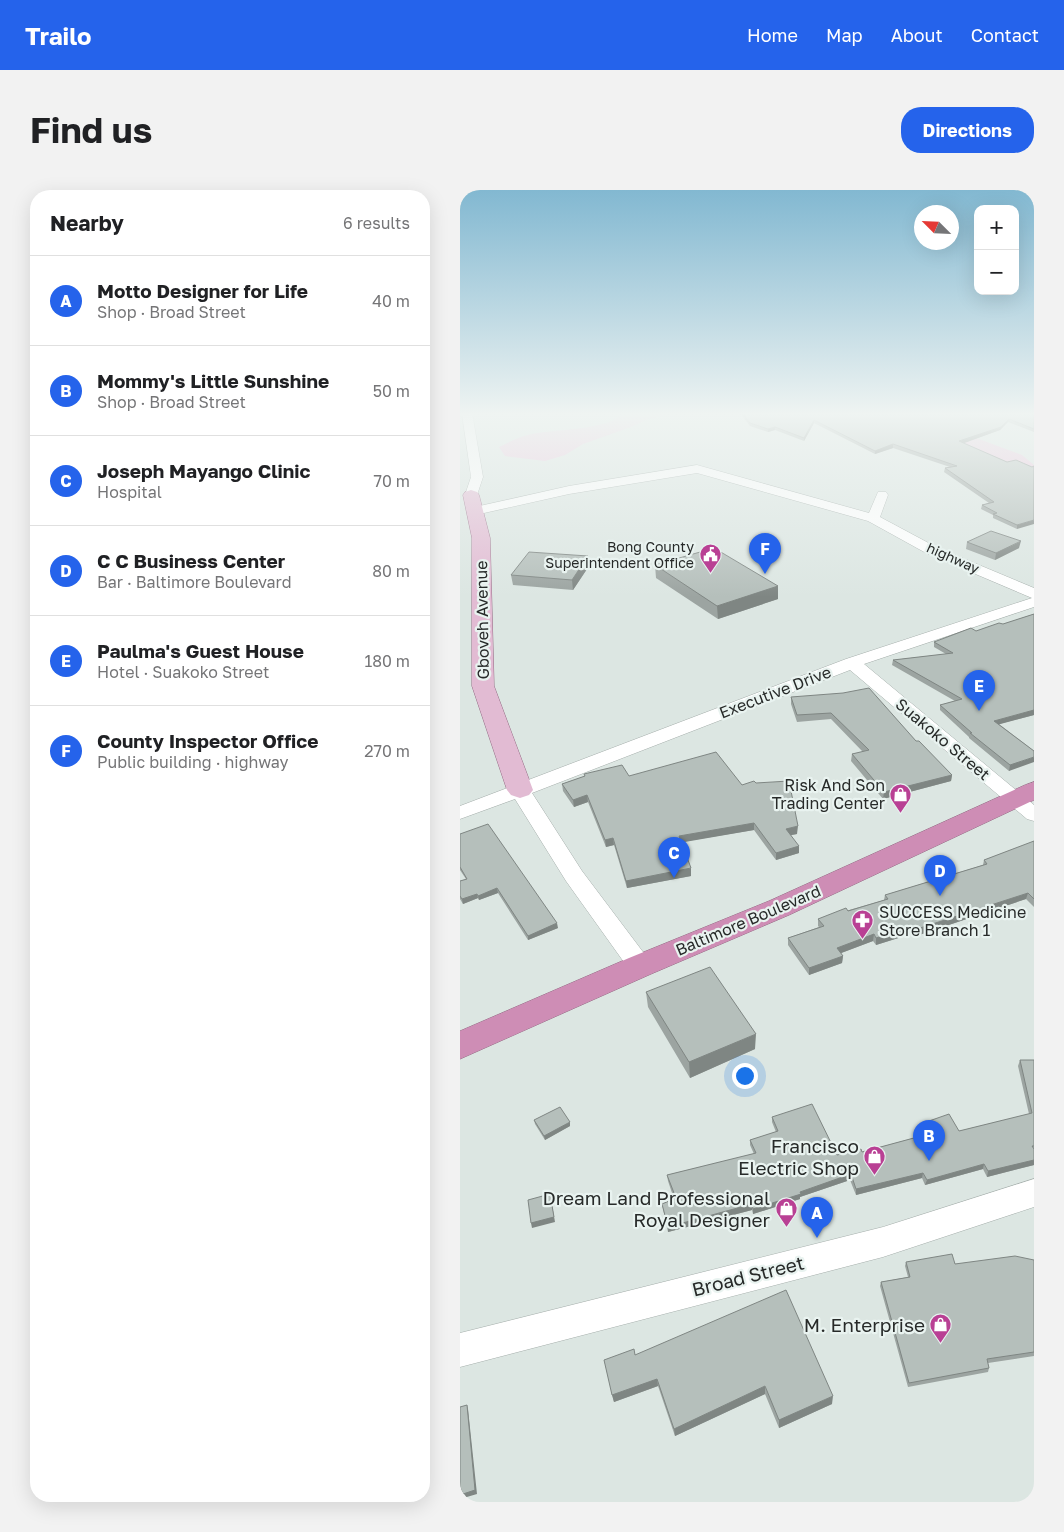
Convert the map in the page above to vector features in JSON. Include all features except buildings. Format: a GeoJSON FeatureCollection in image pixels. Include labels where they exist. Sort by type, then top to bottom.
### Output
{"type":"FeatureCollection","features":[{"type":"Feature","properties":{"kind":"highway","name":"Baltimore Boulevard"},"geometry":{"type":"LineString","coordinates":[[460,1046],[640,966],[1027,802]]}},
{"type":"Feature","properties":{"kind":"main road","name":"Gboveh Avenue"},"geometry":{"type":"LineString","coordinates":[[473,503],[481,538],[484,686],[520,790]]}},
{"type":"Feature","properties":{"kind":"street","name":"Gboveh Avenue"},"geometry":{"type":"LineString","coordinates":[[473,503],[477,474]]}},
{"type":"Feature","properties":{"kind":"street","name":"highway"},"geometry":{"type":"LineString","coordinates":[[473,503],[665,474]]}},
{"type":"Feature","properties":{"kind":"street","name":"highway"},"geometry":{"type":"LineString","coordinates":[[716,474],[873,518],[887,528],[943,555],[1034,594]]}},
{"type":"Feature","properties":{"kind":"street"},"geometry":{"type":"LineString","coordinates":[[873,518],[882,496]]}},
{"type":"Feature","properties":{"kind":"street","name":"Executive Drive"},"geometry":{"type":"LineString","coordinates":[[460,813],[852,663],[1034,602]]}},
{"type":"Feature","properties":{"kind":"street","name":"Suakoko Street"},"geometry":{"type":"LineString","coordinates":[[852,663],[1027,802]]}},
{"type":"Feature","properties":{"kind":"street","name":"Gboveh Avenue"},"geometry":{"type":"LineString","coordinates":[[520,790],[574,876],[640,966]]}},
{"type":"Feature","properties":{"kind":"street","name":"Broad Street"},"geometry":{"type":"LineString","coordinates":[[460,1350],[883,1242],[1034,1193]]}},
{"type":"Feature","properties":{"kind":"shaded area"},"geometry":{"type":"Polygon","coordinates":[[[1018,474],[1034,474],[1034,481],[1018,474]]]}},
{"type":"Feature","properties":{"kind":"place","name":"Bong County Superintendent Office"},"geometry":{"type":"Point","coordinates":[710,574]}},
{"type":"Feature","properties":{"kind":"place","name":"County Inspector Office"},"geometry":{"type":"Point","coordinates":[765,574]}},
{"type":"Feature","properties":{"kind":"place","name":"Paulma's Guest House"},"geometry":{"type":"Point","coordinates":[979,711]}},
{"type":"Feature","properties":{"kind":"place","name":"Risk And Son Trading Center"},"geometry":{"type":"Point","coordinates":[901,813]}},
{"type":"Feature","properties":{"kind":"place","name":"Joseph Mayango Clinic"},"geometry":{"type":"Point","coordinates":[674,878]}},
{"type":"Feature","properties":{"kind":"place","name":"C C Business Center"},"geometry":{"type":"Point","coordinates":[940,896]}},
{"type":"Feature","properties":{"kind":"place","name":"SUCCESS Medicine Store Branch 1"},"geometry":{"type":"Point","coordinates":[863,940]}},
{"type":"Feature","properties":{"kind":"place","name":"Mommy's Little Sunshine"},"geometry":{"type":"Point","coordinates":[929,1161]}},
{"type":"Feature","properties":{"kind":"place","name":"Francisco Electric Shop"},"geometry":{"type":"Point","coordinates":[875,1176]}},
{"type":"Feature","properties":{"kind":"place","name":"Dream Land Professional Royal Designer"},"geometry":{"type":"Point","coordinates":[786,1228]}},
{"type":"Feature","properties":{"kind":"place","name":"Motto Designer for Life"},"geometry":{"type":"Point","coordinates":[817,1238]}},
{"type":"Feature","properties":{"kind":"place","name":"M. Enterprise"},"geometry":{"type":"Point","coordinates":[941,1344]}}]}
